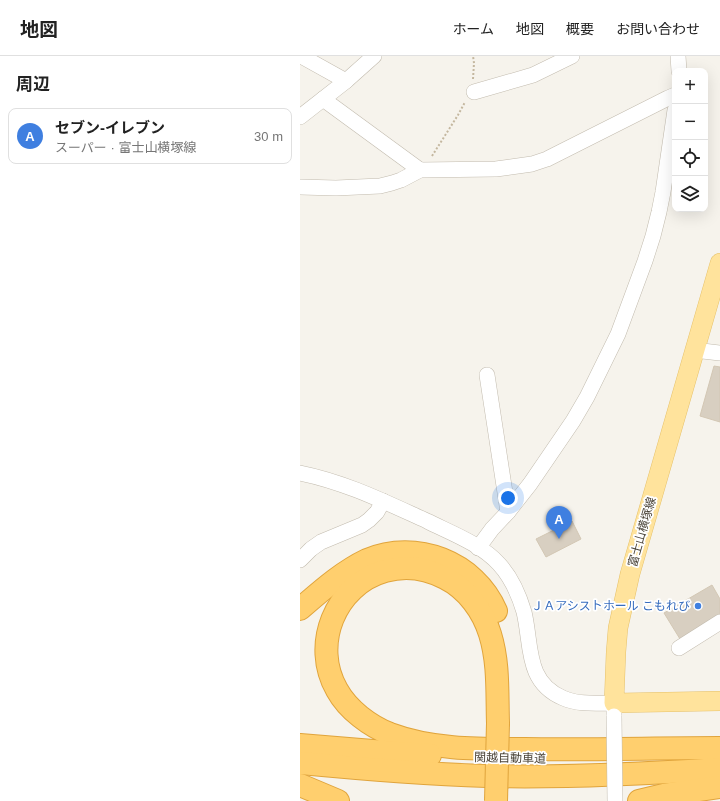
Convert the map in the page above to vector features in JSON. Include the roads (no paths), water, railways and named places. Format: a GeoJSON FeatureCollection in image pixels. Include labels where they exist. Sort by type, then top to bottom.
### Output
{"type":"FeatureCollection","features":[{"type":"Feature","properties":{"kind":"highway"},"geometry":{"type":"LineString","coordinates":[[300,609],[339,577],[354,567],[368,560],[401,552],[416,552],[431,555],[444,560],[466,572],[477,582],[495,607],[502,623],[510,657],[511,675],[504,723],[496,801]]}},
{"type":"Feature","properties":{"kind":"highway"},"geometry":{"type":"LineString","coordinates":[[509,801],[504,723],[494,650],[484,618],[474,602],[464,590],[451,581],[436,573],[423,569],[407,567],[392,569],[376,573],[363,581],[351,590],[333,615],[326,644],[327,660],[330,676],[337,691],[347,704],[358,715],[372,725],[388,733],[407,740],[426,744],[481,748],[557,749],[720,748]]}},
{"type":"Feature","properties":{"kind":"highway","name":"関越自動車道"},"geometry":{"type":"LineString","coordinates":[[300,745],[397,753],[488,758],[577,758],[720,751]]}},
{"type":"Feature","properties":{"kind":"highway","name":"関越自動車道"},"geometry":{"type":"LineString","coordinates":[[300,763],[397,772],[494,776],[575,776],[720,769]]}},
{"type":"Feature","properties":{"kind":"highway"},"geometry":{"type":"LineString","coordinates":[[300,785],[338,801]]}},
{"type":"Feature","properties":{"kind":"highway"},"geometry":{"type":"LineString","coordinates":[[639,801],[664,795],[720,787]]}},
{"type":"Feature","properties":{"kind":"main road","name":"富士山横塚線"},"geometry":{"type":"LineString","coordinates":[[614,710],[618,628],[630,574],[720,263]]}},
{"type":"Feature","properties":{"kind":"main road"},"geometry":{"type":"LineString","coordinates":[[614,710],[720,700]]}},
{"type":"Feature","properties":{"kind":"street"},"geometry":{"type":"LineString","coordinates":[[301,56],[346,81]]}},
{"type":"Feature","properties":{"kind":"street"},"geometry":{"type":"LineString","coordinates":[[300,117],[346,81],[374,56]]}},
{"type":"Feature","properties":{"kind":"street"},"geometry":{"type":"LineString","coordinates":[[471,91],[533,75],[572,56]]}},
{"type":"Feature","properties":{"kind":"street"},"geometry":{"type":"LineString","coordinates":[[678,56],[678,68]]}},
{"type":"Feature","properties":{"kind":"street"},"geometry":{"type":"LineString","coordinates":[[300,187],[336,188],[380,186],[392,184],[422,170],[496,169],[532,164],[547,159],[672,96]]}},
{"type":"Feature","properties":{"kind":"street"},"geometry":{"type":"LineString","coordinates":[[323,99],[422,170]]}},
{"type":"Feature","properties":{"kind":"street"},"geometry":{"type":"LineString","coordinates":[[478,548],[530,484],[573,421],[587,397],[618,334],[645,261],[656,224],[663,192],[672,130]]}},
{"type":"Feature","properties":{"kind":"street"},"geometry":{"type":"LineString","coordinates":[[694,350],[720,353]]}},
{"type":"Feature","properties":{"kind":"street"},"geometry":{"type":"LineString","coordinates":[[487,375],[508,512]]}},
{"type":"Feature","properties":{"kind":"street"},"geometry":{"type":"LineString","coordinates":[[300,473],[336,482],[383,501],[454,534],[490,556],[500,565],[513,585],[524,612],[530,655],[535,672],[540,679],[554,693],[563,698],[614,710],[615,801]]}},
{"type":"Feature","properties":{"kind":"street"},"geometry":{"type":"LineString","coordinates":[[300,560],[306,546],[321,542],[362,525],[377,512],[383,501]]}},
{"type":"Feature","properties":{"kind":"street"},"geometry":{"type":"LineString","coordinates":[[679,648],[720,622]]}},
{"type":"Feature","properties":{"kind":"place","name":"セブン-イレブン"},"geometry":{"type":"Point","coordinates":[559,539]}},
{"type":"Feature","properties":{"kind":"place","name":"ＪＡアシストホール こもれび"},"geometry":{"type":"Point","coordinates":[698,606]}}]}
